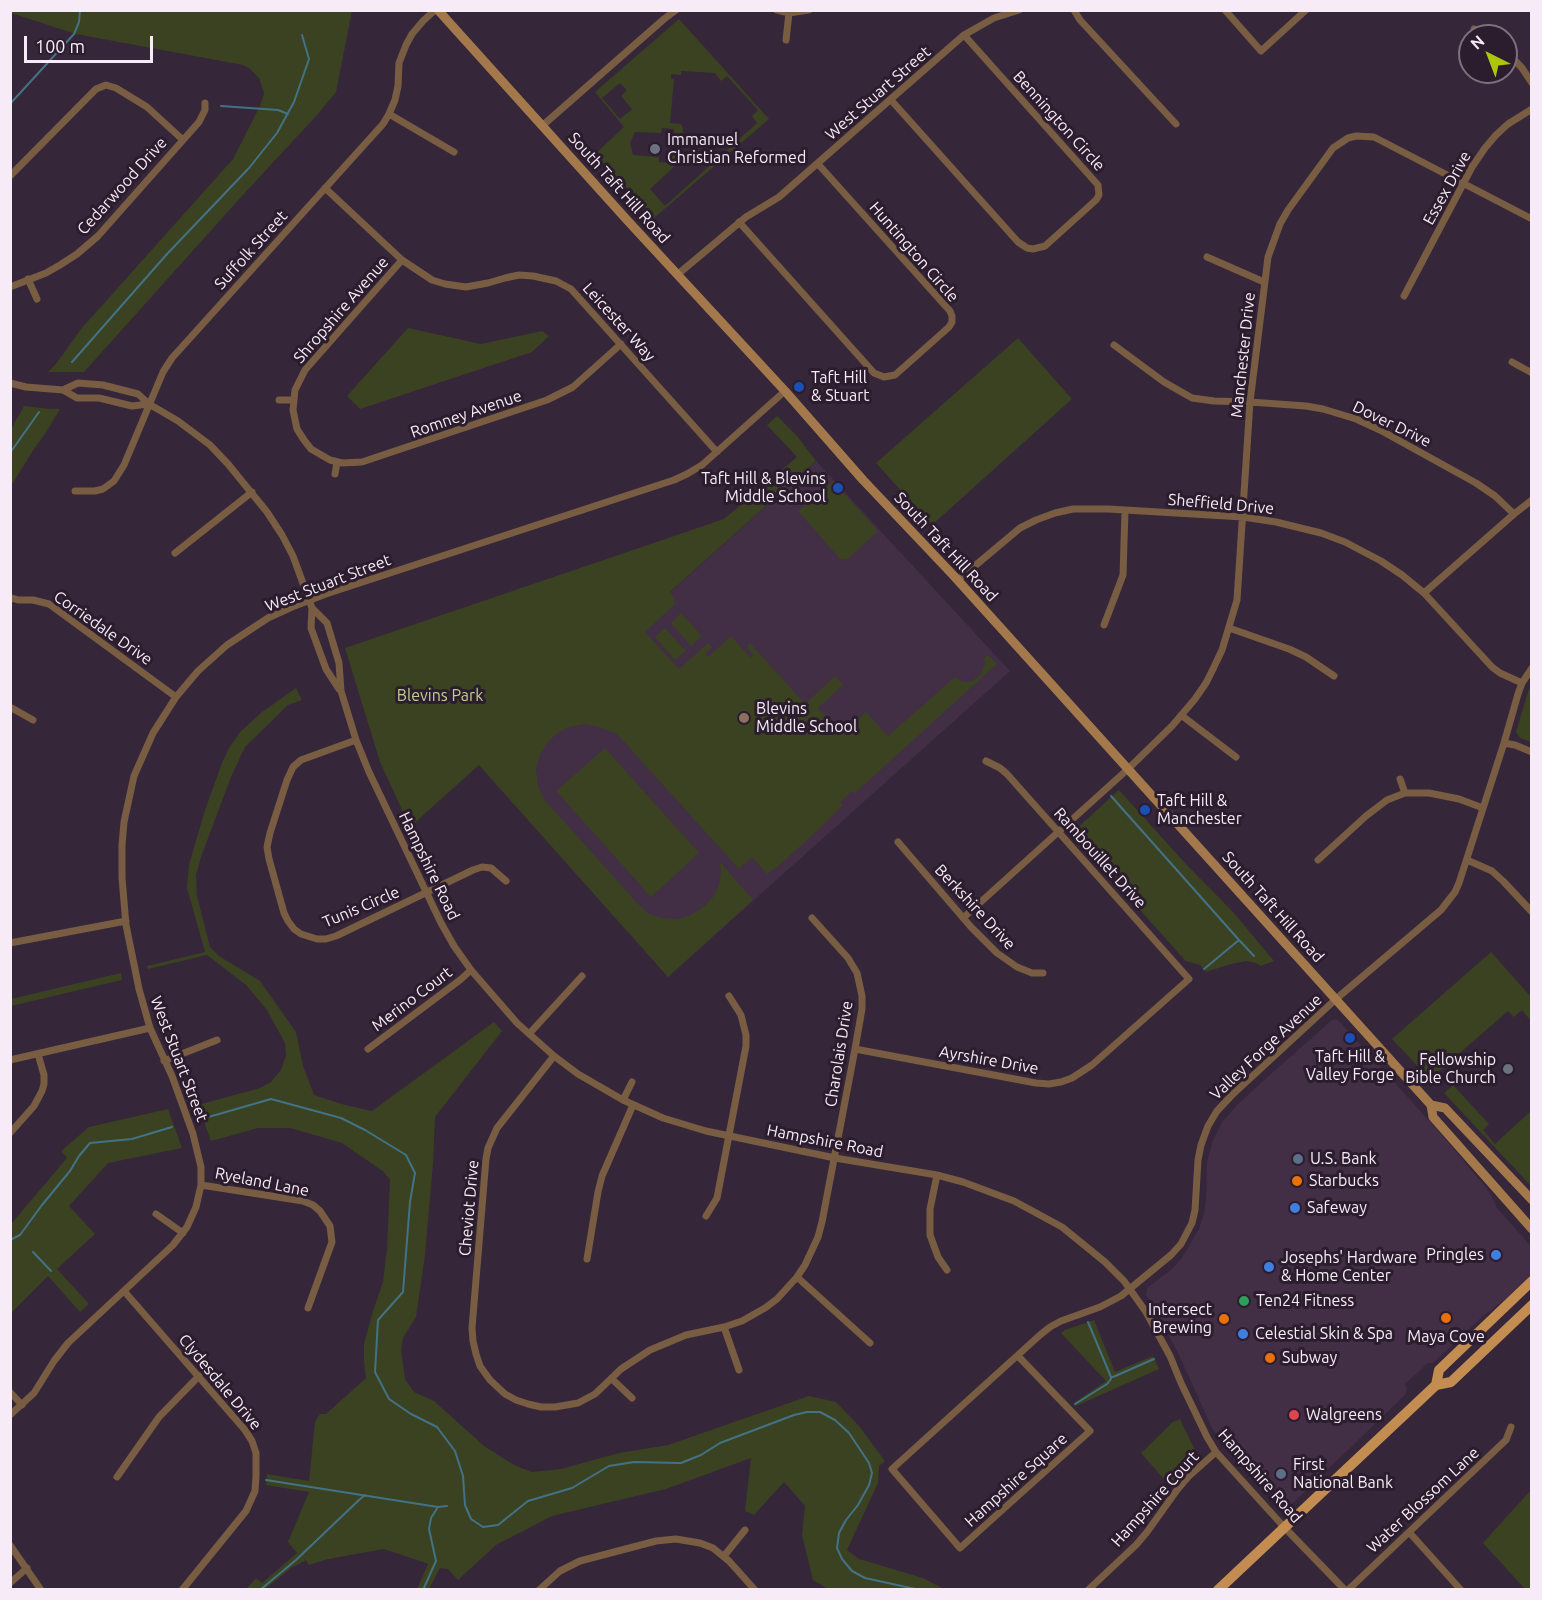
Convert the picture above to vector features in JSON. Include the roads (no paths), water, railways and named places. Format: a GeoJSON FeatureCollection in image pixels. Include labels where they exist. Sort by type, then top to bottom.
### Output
{"type":"FeatureCollection","features":[{"type":"Feature","properties":{"kind":"main road","name":"South Taft Hill Road"},"geometry":{"type":"LineString","coordinates":[[437,10],[863,480],[958,580],[1336,999],[1431,1105],[1433,1117],[1532,1229]]}},
{"type":"Feature","properties":{"kind":"main road","name":"South Taft Hill Road"},"geometry":{"type":"LineString","coordinates":[[1431,1105],[1445,1108],[1532,1200]]}},
{"type":"Feature","properties":{"kind":"main road"},"geometry":{"type":"LineString","coordinates":[[1436,1384],[1438,1370],[1532,1281]]}},
{"type":"Feature","properties":{"kind":"main road"},"geometry":{"type":"LineString","coordinates":[[1218,1590],[1436,1384],[1451,1382],[1532,1305]]}},
{"type":"Feature","properties":{"kind":"street","name":"Suffolk Street"},"geometry":{"type":"LineString","coordinates":[[75,491],[103,489],[114,481],[124,465],[163,372],[172,358],[383,124],[395,100],[399,63],[406,45],[423,21],[437,10]]}},
{"type":"Feature","properties":{"kind":"street"},"geometry":{"type":"LineString","coordinates":[[542,126],[676,10]]}},
{"type":"Feature","properties":{"kind":"street"},"geometry":{"type":"LineString","coordinates":[[777,10],[789,13],[808,10]]}},
{"type":"Feature","properties":{"kind":"street"},"geometry":{"type":"LineString","coordinates":[[1074,10],[1080,20],[1176,124]]}},
{"type":"Feature","properties":{"kind":"street"},"geometry":{"type":"LineString","coordinates":[[1225,10],[1261,51],[1306,10]]}},
{"type":"Feature","properties":{"kind":"street","name":"West Stuart Street"},"geometry":{"type":"LineString","coordinates":[[678,275],[740,222],[779,197],[964,35],[994,18],[1017,11]]}},
{"type":"Feature","properties":{"kind":"street"},"geometry":{"type":"LineString","coordinates":[[786,40],[789,13]]}},
{"type":"Feature","properties":{"kind":"street","name":"Bennington Circle"},"geometry":{"type":"LineString","coordinates":[[891,100],[1021,245],[1033,249],[1046,246],[1096,200],[1099,195],[1098,185],[964,35]]}},
{"type":"Feature","properties":{"kind":"street"},"geometry":{"type":"LineString","coordinates":[[1518,64],[1532,83]]}},
{"type":"Feature","properties":{"kind":"street"},"geometry":{"type":"LineString","coordinates":[[10,176],[101,86],[116,88],[147,107],[183,140]]}},
{"type":"Feature","properties":{"kind":"street","name":"Cedarwood Drive"},"geometry":{"type":"LineString","coordinates":[[10,287],[60,265],[98,236],[183,140],[202,116],[205,103]]}},
{"type":"Feature","properties":{"kind":"street","name":"Essex Drive"},"geometry":{"type":"LineString","coordinates":[[1404,296],[1472,167],[1485,148],[1508,124],[1532,108]]}},
{"type":"Feature","properties":{"kind":"street"},"geometry":{"type":"LineString","coordinates":[[389,114],[454,152]]}},
{"type":"Feature","properties":{"kind":"street","name":"Manchester Drive"},"geometry":{"type":"LineString","coordinates":[[963,918],[1128,769],[1181,716],[1206,684],[1222,650],[1237,600],[1250,402],[1268,257],[1288,210],[1333,148],[1348,138],[1374,137],[1532,219]]}},
{"type":"Feature","properties":{"kind":"street","name":"Huntington Circle"},"geometry":{"type":"LineString","coordinates":[[740,222],[874,373],[884,377],[895,375],[949,327],[952,316],[950,311],[818,164]]}},
{"type":"Feature","properties":{"kind":"street","name":"Leicester Way"},"geometry":{"type":"LineString","coordinates":[[325,188],[402,260],[432,280],[458,286],[477,286],[519,275],[542,277],[571,289],[717,452]]}},
{"type":"Feature","properties":{"kind":"street"},"geometry":{"type":"LineString","coordinates":[[1207,257],[1264,282]]}},
{"type":"Feature","properties":{"kind":"street","name":"Shropshire Avenue"},"geometry":{"type":"LineString","coordinates":[[337,462],[320,455],[307,444],[297,429],[293,400],[299,379],[402,260]]}},
{"type":"Feature","properties":{"kind":"street"},"geometry":{"type":"LineString","coordinates":[[28,279],[37,299]]}},
{"type":"Feature","properties":{"kind":"street","name":"Romney Avenue"},"geometry":{"type":"LineString","coordinates":[[337,462],[362,462],[562,394],[621,344]]}},
{"type":"Feature","properties":{"kind":"street","name":"Dover Drive"},"geometry":{"type":"LineString","coordinates":[[1114,345],[1164,382],[1192,398],[1306,406],[1356,419],[1476,483],[1495,496],[1514,514]]}},
{"type":"Feature","properties":{"kind":"street"},"geometry":{"type":"LineString","coordinates":[[1512,362],[1532,373]]}},
{"type":"Feature","properties":{"kind":"street","name":"Hampshire Road"},"geometry":{"type":"LineString","coordinates":[[10,383],[26,387],[63,390],[77,398],[99,398],[132,406],[149,404]]}},
{"type":"Feature","properties":{"kind":"street","name":"Hampshire Road"},"geometry":{"type":"LineString","coordinates":[[63,390],[78,383],[123,388],[138,393],[149,404],[195,433],[228,464],[252,492],[282,535],[293,556],[311,604],[327,623],[337,652],[341,691],[356,740],[441,923],[471,970],[505,1011],[529,1034],[578,1074],[623,1100],[663,1118],[729,1136],[835,1158],[937,1175],[963,1182],[999,1194],[1062,1227],[1105,1262],[1130,1289],[1157,1331],[1216,1452],[1284,1527],[1346,1590]]}},
{"type":"Feature","properties":{"kind":"street","name":"West Stuart Street"},"geometry":{"type":"LineString","coordinates":[[10,1415],[33,1393],[68,1342],[162,1257],[183,1233],[196,1207],[201,1185],[199,1153],[186,1114],[150,1028],[139,989],[126,921],[122,878],[122,845],[128,799],[142,754],[176,697],[198,671],[227,645],[268,618],[687,474],[702,465],[784,392]]}},
{"type":"Feature","properties":{"kind":"street"},"geometry":{"type":"LineString","coordinates":[[279,400],[293,400]]}},
{"type":"Feature","properties":{"kind":"street"},"geometry":{"type":"LineString","coordinates":[[335,474],[337,462]]}},
{"type":"Feature","properties":{"kind":"street"},"geometry":{"type":"LineString","coordinates":[[175,553],[252,492]]}},
{"type":"Feature","properties":{"kind":"street"},"geometry":{"type":"LineString","coordinates":[[1424,593],[1532,500]]}},
{"type":"Feature","properties":{"kind":"street","name":"Sheffield Drive"},"geometry":{"type":"LineString","coordinates":[[958,580],[1020,528],[1055,513],[1073,509],[1091,508],[1243,517],[1296,526],[1345,542],[1402,575],[1424,593],[1492,667],[1522,683]]}},
{"type":"Feature","properties":{"kind":"street"},"geometry":{"type":"LineString","coordinates":[[1104,625],[1123,575],[1125,511]]}},
{"type":"Feature","properties":{"kind":"street","name":"Corriedale Drive"},"geometry":{"type":"LineString","coordinates":[[10,600],[12,598],[33,600],[49,604],[176,697]]}},
{"type":"Feature","properties":{"kind":"street","name":"Hampshire Road"},"geometry":{"type":"LineString","coordinates":[[311,604],[311,628],[326,669],[341,691]]}},
{"type":"Feature","properties":{"kind":"street"},"geometry":{"type":"LineString","coordinates":[[1229,628],[1289,649],[1306,657],[1334,676]]}},
{"type":"Feature","properties":{"kind":"street","name":"Valley Forge Avenue"},"geometry":{"type":"LineString","coordinates":[[892,1469],[1050,1327],[1111,1302],[1171,1255],[1187,1234],[1195,1210],[1201,1145],[1217,1111],[1336,999],[1441,910],[1455,892],[1522,683],[1532,668]]}},
{"type":"Feature","properties":{"kind":"street"},"geometry":{"type":"LineString","coordinates":[[10,707],[33,720]]}},
{"type":"Feature","properties":{"kind":"street"},"geometry":{"type":"LineString","coordinates":[[1181,716],[1236,757]]}},
{"type":"Feature","properties":{"kind":"street","name":"Tunis Circle"},"geometry":{"type":"LineString","coordinates":[[356,740],[301,760],[293,767],[270,832],[267,847],[268,859],[284,913],[288,921],[301,934],[326,939],[336,936],[482,867],[491,868],[506,881]]}},
{"type":"Feature","properties":{"kind":"street"},"geometry":{"type":"LineString","coordinates":[[1504,743],[1532,752]]}},
{"type":"Feature","properties":{"kind":"street","name":"Rambouillet Drive"},"geometry":{"type":"LineString","coordinates":[[986,761],[1007,774],[1189,979]]}},
{"type":"Feature","properties":{"kind":"street"},"geometry":{"type":"LineString","coordinates":[[1400,779],[1405,793]]}},
{"type":"Feature","properties":{"kind":"street"},"geometry":{"type":"LineString","coordinates":[[1318,860],[1366,816],[1387,801],[1405,793],[1429,793],[1483,808]]}},
{"type":"Feature","properties":{"kind":"street","name":"Berkshire Drive"},"geometry":{"type":"LineString","coordinates":[[898,842],[986,943],[1006,960],[1032,973],[1043,973]]}},
{"type":"Feature","properties":{"kind":"street"},"geometry":{"type":"LineString","coordinates":[[1467,860],[1503,880],[1532,912]]}},
{"type":"Feature","properties":{"kind":"street","name":"Charolais Drive"},"geometry":{"type":"LineString","coordinates":[[490,1380],[505,1394],[535,1406],[555,1407],[578,1403],[595,1394],[636,1358],[668,1341],[742,1321],[765,1308],[777,1299],[797,1277],[818,1237],[862,1009],[862,996],[857,974],[848,958],[812,918]]}},
{"type":"Feature","properties":{"kind":"street"},"geometry":{"type":"LineString","coordinates":[[10,943],[126,921]]}},
{"type":"Feature","properties":{"kind":"street","name":"Merino Court"},"geometry":{"type":"LineString","coordinates":[[368,1049],[471,970]]}},
{"type":"Feature","properties":{"kind":"street"},"geometry":{"type":"LineString","coordinates":[[529,1034],[582,976]]}},
{"type":"Feature","properties":{"kind":"street","name":"Ayrshire Drive"},"geometry":{"type":"LineString","coordinates":[[855,1049],[1036,1083],[1061,1082],[1092,1065],[1189,979]]}},
{"type":"Feature","properties":{"kind":"street"},"geometry":{"type":"LineString","coordinates":[[706,1216],[717,1198],[746,1046],[741,1015],[729,996]]}},
{"type":"Feature","properties":{"kind":"street"},"geometry":{"type":"LineString","coordinates":[[10,1060],[150,1028]]}},
{"type":"Feature","properties":{"kind":"street"},"geometry":{"type":"LineString","coordinates":[[164,1061],[217,1040]]}},
{"type":"Feature","properties":{"kind":"street"},"geometry":{"type":"LineString","coordinates":[[10,1133],[34,1107],[42,1092],[44,1075],[38,1054]]}},
{"type":"Feature","properties":{"kind":"street","name":"Cheviot Drive"},"geometry":{"type":"LineString","coordinates":[[490,1380],[480,1366],[472,1328],[488,1148],[497,1128],[554,1056]]}},
{"type":"Feature","properties":{"kind":"street"},"geometry":{"type":"LineString","coordinates":[[623,1100],[632,1082]]}},
{"type":"Feature","properties":{"kind":"street"},"geometry":{"type":"LineString","coordinates":[[587,1259],[602,1176],[633,1105]]}},
{"type":"Feature","properties":{"kind":"street"},"geometry":{"type":"LineString","coordinates":[[937,1175],[930,1209],[930,1235],[938,1257],[947,1270]]}},
{"type":"Feature","properties":{"kind":"street","name":"Ryeland Lane"},"geometry":{"type":"LineString","coordinates":[[201,1185],[303,1202],[313,1205],[320,1211],[330,1226],[332,1242],[308,1308]]}},
{"type":"Feature","properties":{"kind":"street"},"geometry":{"type":"LineString","coordinates":[[156,1214],[183,1233]]}},
{"type":"Feature","properties":{"kind":"street"},"geometry":{"type":"LineString","coordinates":[[797,1277],[870,1343]]}},
{"type":"Feature","properties":{"kind":"street","name":"Clydesdale Drive"},"geometry":{"type":"LineString","coordinates":[[124,1291],[246,1430],[256,1453],[255,1491],[246,1511],[182,1590]]}},
{"type":"Feature","properties":{"kind":"street"},"geometry":{"type":"LineString","coordinates":[[724,1327],[739,1370]]}},
{"type":"Feature","properties":{"kind":"street","name":"Hampshire Square"},"geometry":{"type":"LineString","coordinates":[[892,1469],[960,1548],[1090,1431],[1017,1356]]}},
{"type":"Feature","properties":{"kind":"street"},"geometry":{"type":"LineString","coordinates":[[117,1478],[159,1417],[199,1376]]}},
{"type":"Feature","properties":{"kind":"street"},"geometry":{"type":"LineString","coordinates":[[612,1378],[632,1398]]}},
{"type":"Feature","properties":{"kind":"street"},"geometry":{"type":"LineString","coordinates":[[10,1392],[22,1405]]}},
{"type":"Feature","properties":{"kind":"street","name":"Water Blossom Lane"},"geometry":{"type":"LineString","coordinates":[[1346,1590],[1506,1440],[1511,1427]]}},
{"type":"Feature","properties":{"kind":"street","name":"Hampshire Court"},"geometry":{"type":"LineString","coordinates":[[1088,1590],[1136,1545],[1177,1490],[1216,1452]]}},
{"type":"Feature","properties":{"kind":"street"},"geometry":{"type":"LineString","coordinates":[[724,1556],[745,1530]]}},
{"type":"Feature","properties":{"kind":"street"},"geometry":{"type":"LineString","coordinates":[[1409,1532],[1461,1590]]}},
{"type":"Feature","properties":{"kind":"street"},"geometry":{"type":"LineString","coordinates":[[539,1590],[560,1571],[580,1561],[676,1539],[713,1548],[724,1556],[755,1590]]}},
{"type":"Feature","properties":{"kind":"street"},"geometry":{"type":"LineString","coordinates":[[10,1545],[40,1590]]}},
{"type":"Feature","properties":{"kind":"street"},"geometry":{"type":"LineString","coordinates":[[10,1583],[27,1568]]}},
{"type":"Feature","properties":{"kind":"waterway"},"geometry":{"type":"LineString","coordinates":[[10,104],[74,34],[79,22],[80,10]]}},
{"type":"Feature","properties":{"kind":"waterway"},"geometry":{"type":"LineString","coordinates":[[72,362],[167,254],[249,168],[277,133],[294,102],[309,59],[302,35]]}},
{"type":"Feature","properties":{"kind":"waterway"},"geometry":{"type":"LineString","coordinates":[[221,106],[278,110],[288,114]]}},
{"type":"Feature","properties":{"kind":"waterway"},"geometry":{"type":"LineString","coordinates":[[10,453],[39,412]]}},
{"type":"Feature","properties":{"kind":"waterway"},"geometry":{"type":"LineString","coordinates":[[1111,796],[1239,940]]}},
{"type":"Feature","properties":{"kind":"waterway"},"geometry":{"type":"LineString","coordinates":[[1204,969],[1239,940],[1254,956]]}},
{"type":"Feature","properties":{"kind":"waterway"},"geometry":{"type":"LineString","coordinates":[[205,1118],[271,1099],[341,1118],[406,1155],[415,1173],[410,1202],[403,1292],[378,1320],[375,1372],[389,1399],[411,1414],[437,1427],[455,1451],[463,1476],[465,1505],[471,1519],[483,1527],[498,1525],[528,1501],[572,1488],[609,1466],[634,1462],[681,1463],[701,1455],[720,1443],[794,1415],[820,1412],[835,1420],[849,1433],[869,1463],[872,1473],[869,1485],[839,1533],[837,1548],[842,1559],[852,1571],[865,1578],[920,1590]]}},
{"type":"Feature","properties":{"kind":"waterway"},"geometry":{"type":"LineString","coordinates":[[10,1240],[20,1235],[90,1143],[132,1139],[172,1127]]}},
{"type":"Feature","properties":{"kind":"waterway"},"geometry":{"type":"LineString","coordinates":[[33,1252],[51,1271]]}},
{"type":"Feature","properties":{"kind":"waterway"},"geometry":{"type":"LineString","coordinates":[[1075,1404],[1107,1384],[1111,1379],[1088,1322]]}},
{"type":"Feature","properties":{"kind":"waterway"},"geometry":{"type":"LineString","coordinates":[[1111,1377],[1154,1359]]}},
{"type":"Feature","properties":{"kind":"waterway"},"geometry":{"type":"LineString","coordinates":[[266,1480],[438,1507],[447,1506]]}},
{"type":"Feature","properties":{"kind":"waterway"},"geometry":{"type":"LineString","coordinates":[[260,1590],[296,1560],[365,1495]]}},
{"type":"Feature","properties":{"kind":"waterway"},"geometry":{"type":"LineString","coordinates":[[423,1590],[436,1561],[429,1529],[431,1518],[438,1507]]}},
{"type":"Feature","properties":{"kind":"place","name":"Immanuel Christian Reformed"},"geometry":{"type":"Point","coordinates":[655,149]}},
{"type":"Feature","properties":{"kind":"place","name":"Taft Hill & Stuart"},"geometry":{"type":"Point","coordinates":[799,387]}},
{"type":"Feature","properties":{"kind":"place","name":"Taft Hill & Blevins Middle School"},"geometry":{"type":"Point","coordinates":[838,488]}},
{"type":"Feature","properties":{"kind":"place","name":"Blevins Middle School"},"geometry":{"type":"Point","coordinates":[744,718]}},
{"type":"Feature","properties":{"kind":"place","name":"Taft Hill & Manchester"},"geometry":{"type":"Point","coordinates":[1145,810]}},
{"type":"Feature","properties":{"kind":"place","name":"Taft Hill & Valley Forge"},"geometry":{"type":"Point","coordinates":[1350,1038]}},
{"type":"Feature","properties":{"kind":"place","name":"Fellowship Bible Church"},"geometry":{"type":"Point","coordinates":[1508,1069]}},
{"type":"Feature","properties":{"kind":"place","name":"U.S. Bank"},"geometry":{"type":"Point","coordinates":[1298,1159]}},
{"type":"Feature","properties":{"kind":"place","name":"Starbucks"},"geometry":{"type":"Point","coordinates":[1297,1181]}},
{"type":"Feature","properties":{"kind":"place","name":"Safeway"},"geometry":{"type":"Point","coordinates":[1295,1208]}},
{"type":"Feature","properties":{"kind":"place","name":"Pringles"},"geometry":{"type":"Point","coordinates":[1496,1255]}},
{"type":"Feature","properties":{"kind":"place","name":"Josephs' Hardware & Home Center"},"geometry":{"type":"Point","coordinates":[1269,1267]}},
{"type":"Feature","properties":{"kind":"place","name":"Ten24 Fitness"},"geometry":{"type":"Point","coordinates":[1244,1301]}},
{"type":"Feature","properties":{"kind":"place","name":"Maya Cove"},"geometry":{"type":"Point","coordinates":[1446,1318]}},
{"type":"Feature","properties":{"kind":"place","name":"Intersect Brewing"},"geometry":{"type":"Point","coordinates":[1224,1319]}},
{"type":"Feature","properties":{"kind":"place","name":"Celestial Skin & Spa"},"geometry":{"type":"Point","coordinates":[1243,1334]}},
{"type":"Feature","properties":{"kind":"place","name":"Subway"},"geometry":{"type":"Point","coordinates":[1270,1358]}},
{"type":"Feature","properties":{"kind":"place","name":"Walgreens"},"geometry":{"type":"Point","coordinates":[1294,1415]}},
{"type":"Feature","properties":{"kind":"place","name":"First National Bank"},"geometry":{"type":"Point","coordinates":[1281,1474]}},
{"type":"Feature","properties":{"kind":"park label","name":"Blevins Park"},"geometry":{"type":"Point","coordinates":[440,696]}}]}
